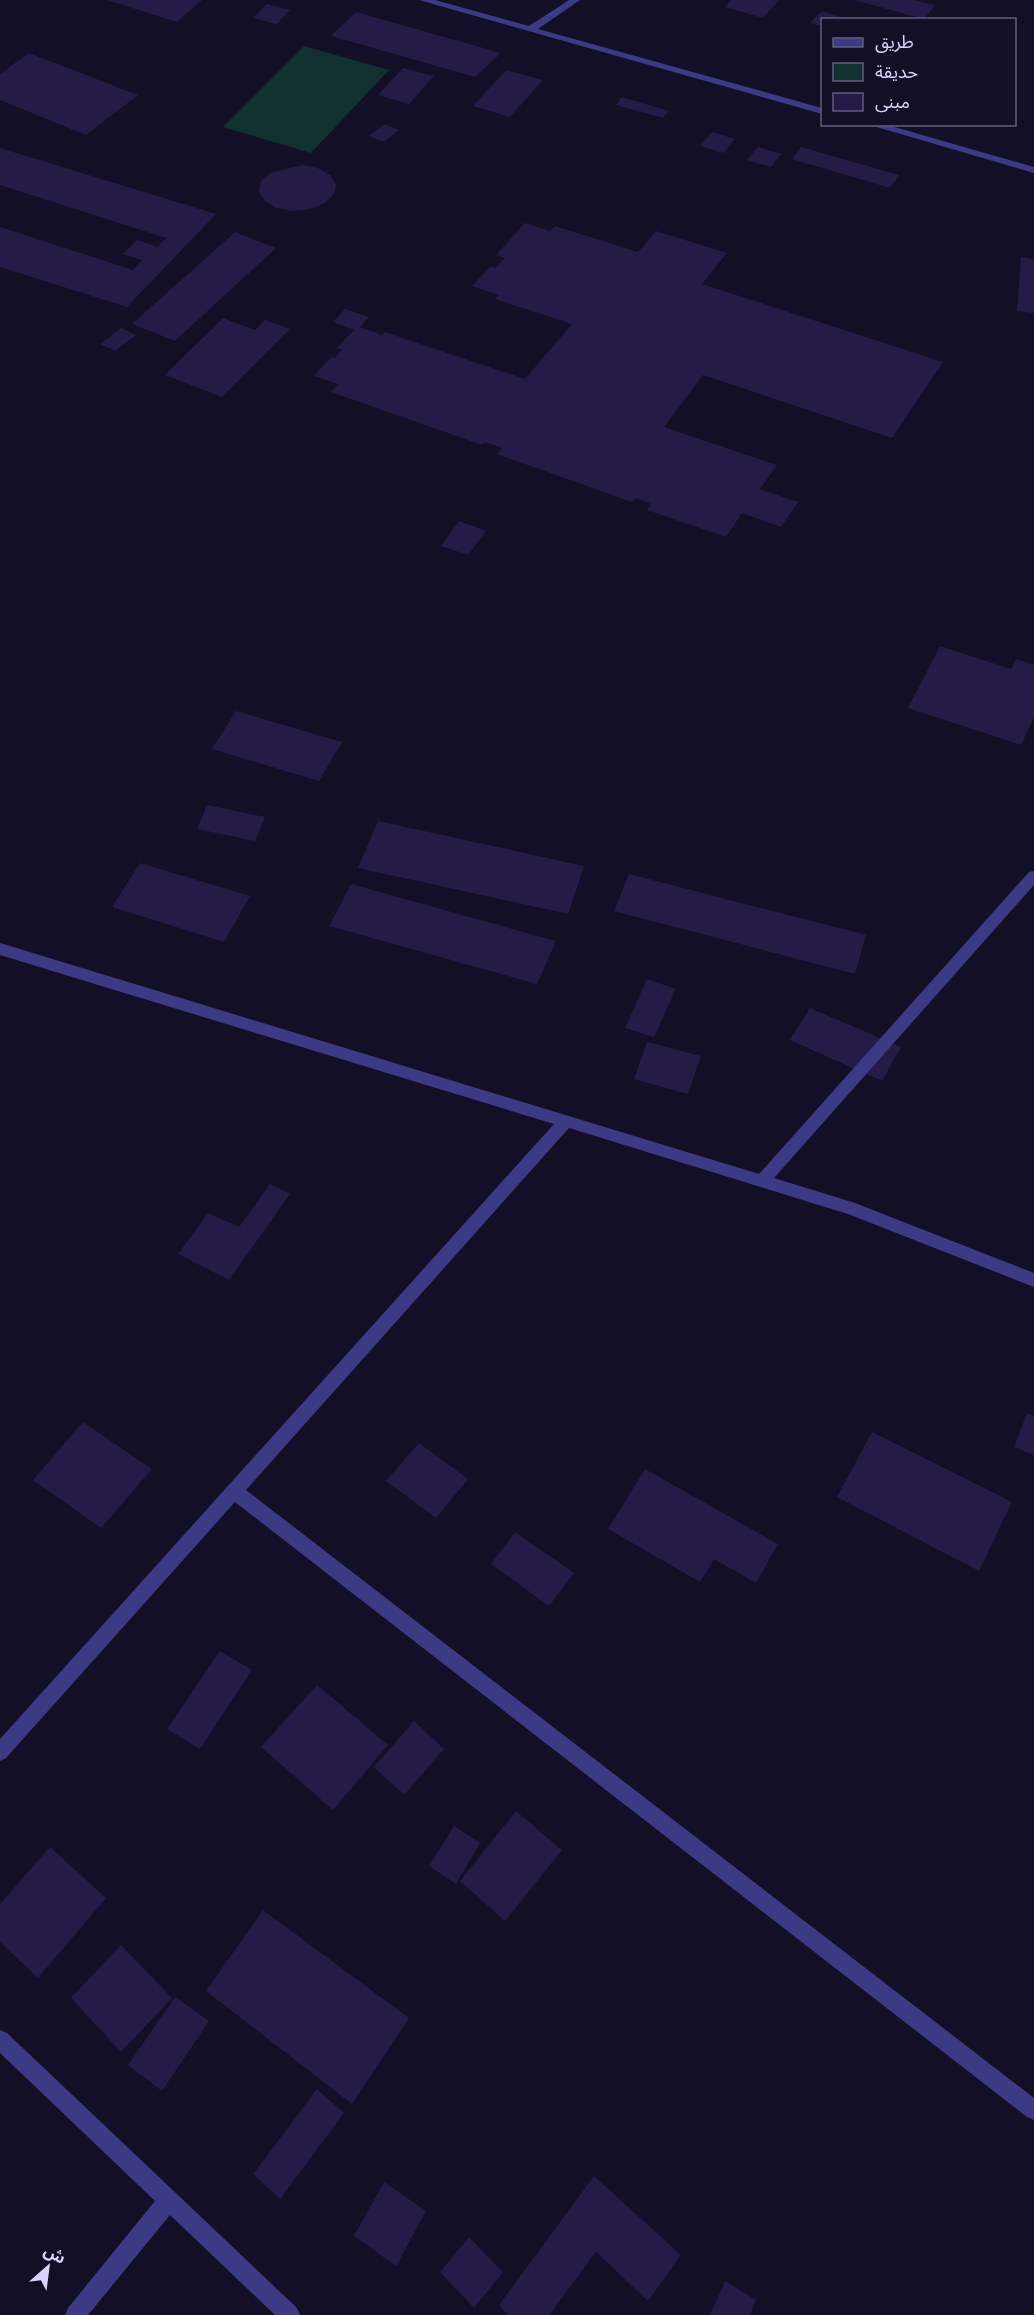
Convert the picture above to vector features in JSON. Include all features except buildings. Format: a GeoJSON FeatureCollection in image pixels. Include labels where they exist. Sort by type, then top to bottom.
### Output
{"type":"FeatureCollection","features":[{"type":"Feature","properties":{"kind":"street"},"geometry":{"type":"LineString","coordinates":[[423,0],[821,111]]}},
{"type":"Feature","properties":{"kind":"street"},"geometry":{"type":"LineString","coordinates":[[530,30],[574,0]]}},
{"type":"Feature","properties":{"kind":"street"},"geometry":{"type":"LineString","coordinates":[[878,126],[1034,170]]}},
{"type":"Feature","properties":{"kind":"street"},"geometry":{"type":"LineString","coordinates":[[762,1181],[1034,876]]}},
{"type":"Feature","properties":{"kind":"street"},"geometry":{"type":"LineString","coordinates":[[0,949],[850,1208],[1034,1280]]}},
{"type":"Feature","properties":{"kind":"street"},"geometry":{"type":"LineString","coordinates":[[0,1752],[566,1121]]}},
{"type":"Feature","properties":{"kind":"street"},"geometry":{"type":"LineString","coordinates":[[234,1491],[1034,2110]]}},
{"type":"Feature","properties":{"kind":"street"},"geometry":{"type":"LineString","coordinates":[[0,2040],[290,2315]]}},
{"type":"Feature","properties":{"kind":"street"},"geometry":{"type":"LineString","coordinates":[[75,2315],[169,2200]]}},
{"type":"Feature","properties":{"kind":"green space"},"geometry":{"type":"Polygon","coordinates":[[[304,46],[389,70],[311,153],[223,127],[304,46]]]}}]}
